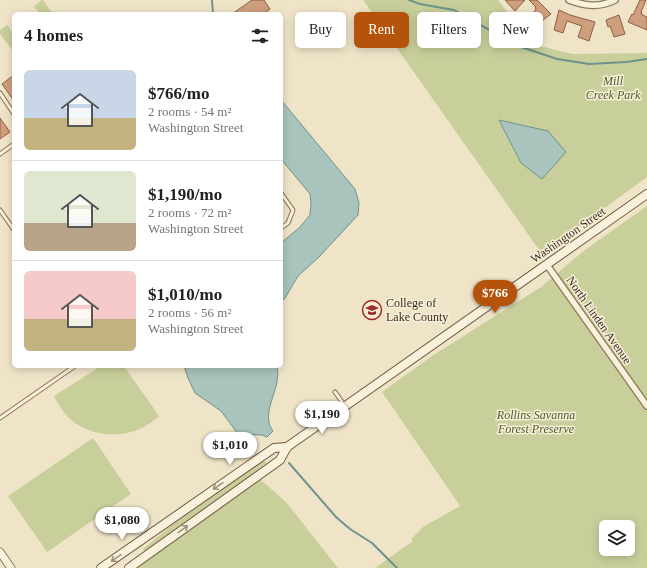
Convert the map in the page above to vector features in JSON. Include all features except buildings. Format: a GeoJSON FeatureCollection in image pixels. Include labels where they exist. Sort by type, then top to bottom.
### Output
{"type":"FeatureCollection","features":[{"type":"Feature","properties":{"kind":"main road","name":"Washington Street"},"geometry":{"type":"LineString","coordinates":[[129,568],[280,460],[287,447],[647,194]]}},
{"type":"Feature","properties":{"kind":"main road","name":"Washington Street"},"geometry":{"type":"LineString","coordinates":[[101,568],[274,448],[287,447]]}},
{"type":"Feature","properties":{"kind":"street"},"geometry":{"type":"LineString","coordinates":[[569,0],[595,6],[615,0]]}},
{"type":"Feature","properties":{"kind":"street","name":"North Linden Avenue"},"geometry":{"type":"LineString","coordinates":[[547,265],[647,406]]}},
{"type":"Feature","properties":{"kind":"street"},"geometry":{"type":"LineString","coordinates":[[0,552],[11,568]]}},
{"type":"Feature","properties":{"kind":"lane"},"geometry":{"type":"LineString","coordinates":[[0,93],[12,111]]}},
{"type":"Feature","properties":{"kind":"lane"},"geometry":{"type":"LineString","coordinates":[[0,154],[12,145]]}},
{"type":"Feature","properties":{"kind":"lane"},"geometry":{"type":"LineString","coordinates":[[283,195],[293,210],[288,223],[283,227]]}},
{"type":"Feature","properties":{"kind":"lane"},"geometry":{"type":"LineString","coordinates":[[0,210],[12,227]]}},
{"type":"Feature","properties":{"kind":"lane"},"geometry":{"type":"LineString","coordinates":[[0,418],[72,368]]}},
{"type":"Feature","properties":{"kind":"lane"},"geometry":{"type":"LineString","coordinates":[[335,392],[345,406]]}},
{"type":"Feature","properties":{"kind":"green space"},"geometry":{"type":"Polygon","coordinates":[[[43,0],[52,12],[38,12],[34,6],[43,0]]]}},
{"type":"Feature","properties":{"kind":"green space","name":"Mill Creek Park"},"geometry":{"type":"Polygon","coordinates":[[[363,0],[498,0],[507,12],[489,12],[489,48],[543,48],[543,47],[573,54],[647,53],[647,177],[542,254],[397,48],[409,48],[409,12],[371,12],[363,0]]]}},
{"type":"Feature","properties":{"kind":"green space"},"geometry":{"type":"Polygon","coordinates":[[[7,25],[12,32],[12,50],[0,34],[0,30],[7,25]]]}},
{"type":"Feature","properties":{"kind":"green space","name":"Rollins Savanna Forest Preserve"},"geometry":{"type":"Polygon","coordinates":[[[647,206],[647,568],[375,568],[413,541],[411,539],[423,527],[460,506],[382,392],[432,356],[541,287],[586,249],[647,206]]]}},
{"type":"Feature","properties":{"kind":"green space"},"geometry":{"type":"Polygon","coordinates":[[[98,368],[125,368],[159,416],[146,426],[134,431],[124,434],[103,434],[83,428],[74,422],[64,413],[54,396],[98,368]]]}},
{"type":"Feature","properties":{"kind":"green space"},"geometry":{"type":"Polygon","coordinates":[[[93,438],[131,494],[47,552],[8,496],[93,438]]]}},
{"type":"Feature","properties":{"kind":"green space"},"geometry":{"type":"Polygon","coordinates":[[[264,460],[266,463],[255,472],[144,552],[143,549],[181,517],[264,460]]]}},
{"type":"Feature","properties":{"kind":"green space"},"geometry":{"type":"Polygon","coordinates":[[[260,479],[286,502],[338,568],[137,568],[184,532],[260,479]]]}},
{"type":"Feature","properties":{"kind":"water"},"geometry":{"type":"Polygon","coordinates":[[[283,102],[355,189],[359,203],[358,215],[319,257],[298,276],[283,300],[283,241],[299,228],[310,215],[310,194],[283,161],[283,102]]]}},
{"type":"Feature","properties":{"kind":"water"},"geometry":{"type":"Polygon","coordinates":[[[499,120],[548,131],[566,152],[542,179],[521,163],[499,120]]]}},
{"type":"Feature","properties":{"kind":"water"},"geometry":{"type":"Polygon","coordinates":[[[185,368],[277,368],[276,388],[268,416],[269,424],[273,431],[267,437],[262,435],[238,434],[221,411],[195,393],[185,368]]]}},
{"type":"Feature","properties":{"kind":"waterway"},"geometry":{"type":"LineString","coordinates":[[212,0],[213,12]]}},
{"type":"Feature","properties":{"kind":"waterway"},"geometry":{"type":"LineString","coordinates":[[409,0],[420,4],[454,10],[518,46],[557,59],[589,64],[647,59]]}},
{"type":"Feature","properties":{"kind":"waterway"},"geometry":{"type":"LineString","coordinates":[[289,463],[336,517],[350,529],[372,543],[397,568]]}},
{"type":"Feature","properties":{"kind":"place","name":"College of Lake County"},"geometry":{"type":"Point","coordinates":[372,310]}}]}
